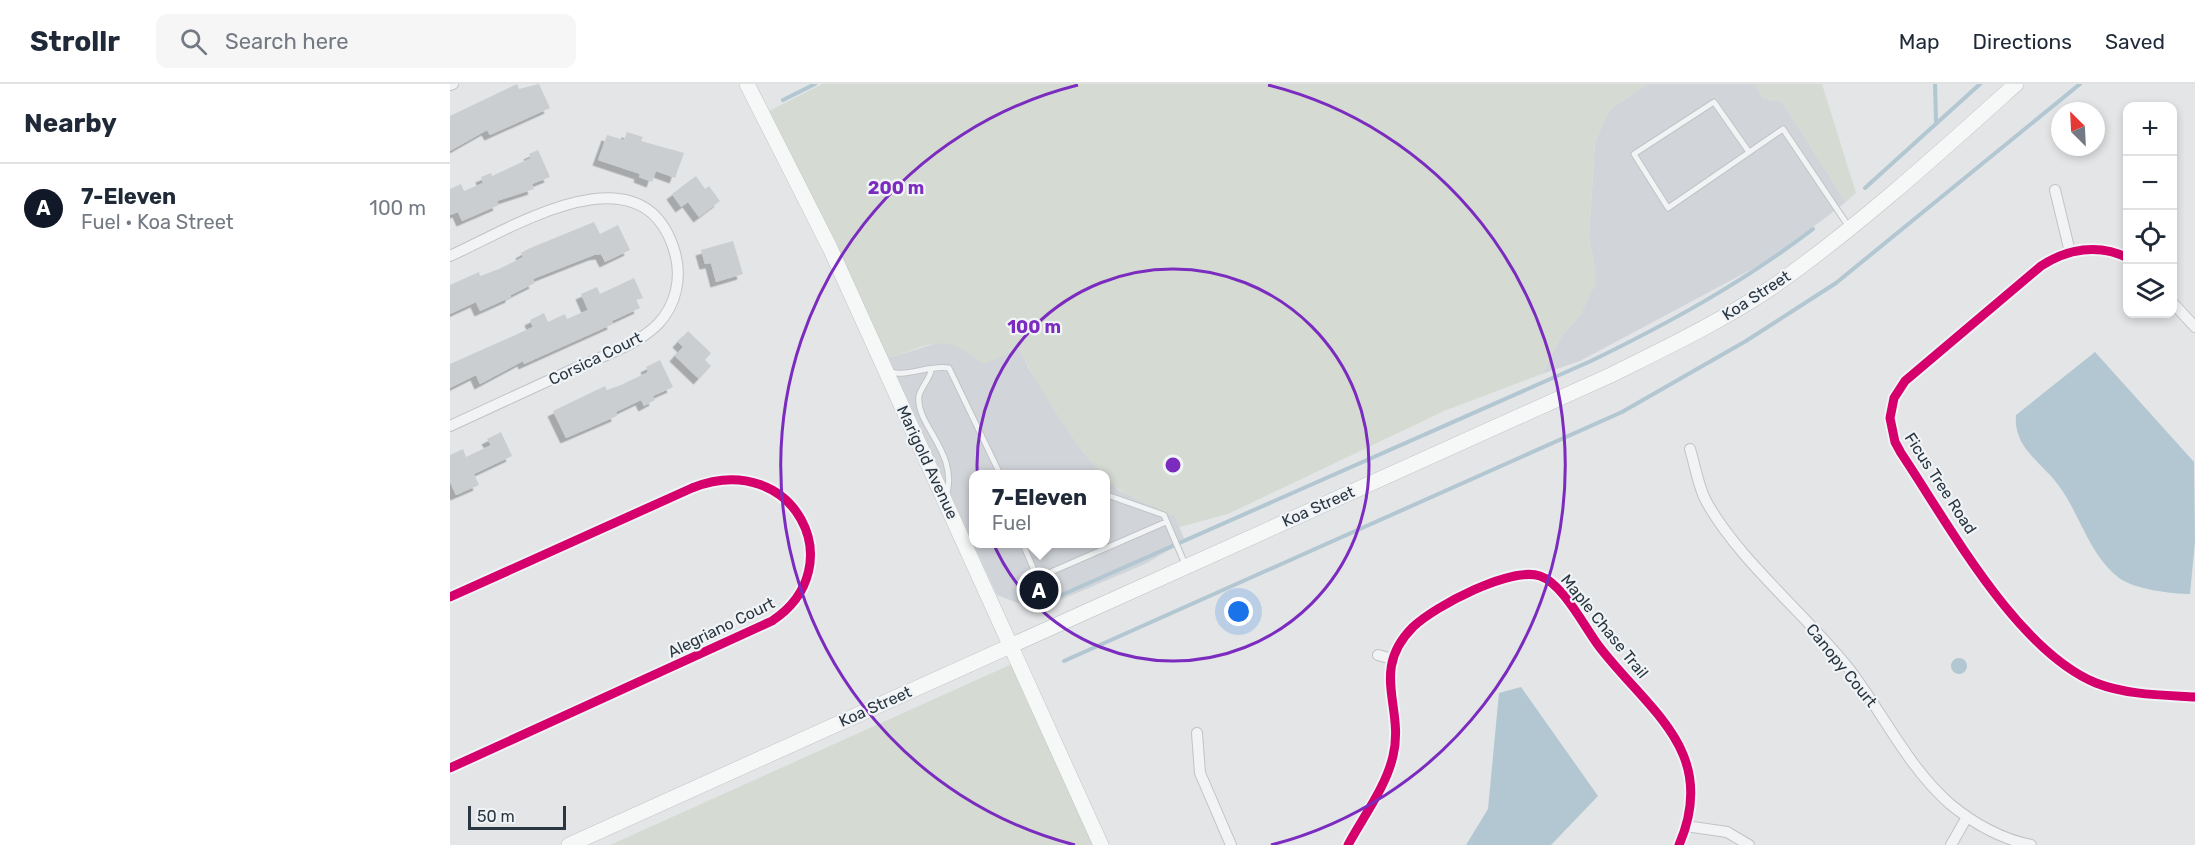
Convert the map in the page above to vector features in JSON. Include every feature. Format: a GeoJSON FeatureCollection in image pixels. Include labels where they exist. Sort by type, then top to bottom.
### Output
{"type":"FeatureCollection","features":[{"type":"Feature","properties":{"kind":"main road","name":"Marigold Avenue"},"geometry":{"type":"LineString","coordinates":[[747,84],[830,248],[1101,845]]}},
{"type":"Feature","properties":{"kind":"main road","name":"Koa Street"},"geometry":{"type":"LineString","coordinates":[[569,845],[1611,375],[1696,333],[1770,288],[1850,228],[2016,84]]}},
{"type":"Feature","properties":{"kind":"street"},"geometry":{"type":"LineString","coordinates":[[2055,190],[2070,252]]}},
{"type":"Feature","properties":{"kind":"street","name":"Corsica Court"},"geometry":{"type":"LineString","coordinates":[[450,256],[565,204],[588,198],[613,197],[635,204],[657,220],[671,242],[678,274],[675,294],[666,314],[640,338],[450,426]]}},
{"type":"Feature","properties":{"kind":"street","name":"Ficus Tree Road"},"geometry":{"type":"LineString","coordinates":[[2123,257],[2097,250],[2070,252],[2041,266],[1905,381],[1891,408],[1891,429],[1895,442],[1998,598],[2046,651],[2083,676],[2109,687],[2139,693],[2195,697]]}},
{"type":"Feature","properties":{"kind":"street"},"geometry":{"type":"LineString","coordinates":[[2177,307],[2195,327]]}},
{"type":"Feature","properties":{"kind":"street","name":"Canopy Court"},"geometry":{"type":"LineString","coordinates":[[1690,449],[1705,499],[1725,530],[1845,665],[1875,704],[1907,757],[1930,784],[1967,817],[2009,838],[2031,845]]}},
{"type":"Feature","properties":{"kind":"street","name":"Alegriano Court"},"geometry":{"type":"LineString","coordinates":[[450,597],[692,488],[727,479],[766,485],[786,499],[800,517],[810,549],[808,573],[801,593],[790,608],[772,621],[450,768]]}},
{"type":"Feature","properties":{"kind":"street","name":"Maple Chase Trail"},"geometry":{"type":"LineString","coordinates":[[1348,845],[1386,776],[1394,752],[1395,726],[1388,684],[1392,659],[1412,628],[1441,607],[1508,576],[1520,573],[1542,576],[1557,587],[1602,650],[1673,733],[1683,754],[1688,778],[1689,802],[1686,826],[1680,845]]}},
{"type":"Feature","properties":{"kind":"street"},"geometry":{"type":"LineString","coordinates":[[1378,655],[1392,659]]}},
{"type":"Feature","properties":{"kind":"street"},"geometry":{"type":"LineString","coordinates":[[1197,733],[1200,773],[1232,845]]}},
{"type":"Feature","properties":{"kind":"street"},"geometry":{"type":"LineString","coordinates":[[1951,845],[1967,817]]}},
{"type":"Feature","properties":{"kind":"street"},"geometry":{"type":"LineString","coordinates":[[1686,826],[1727,832],[1749,845]]}},
{"type":"Feature","properties":{"kind":"lane"},"geometry":{"type":"LineString","coordinates":[[1749,152],[1714,102],[1634,154],[1668,207],[1783,129],[1850,228]]}},
{"type":"Feature","properties":{"kind":"lane"},"geometry":{"type":"LineString","coordinates":[[945,499],[950,483],[949,469],[920,405],[920,393],[932,371],[941,367],[949,368],[954,374],[998,470]]}},
{"type":"Feature","properties":{"kind":"lane"},"geometry":{"type":"LineString","coordinates":[[887,372],[903,374],[924,368],[932,371]]}},
{"type":"Feature","properties":{"kind":"lane"},"geometry":{"type":"LineString","coordinates":[[1110,496],[1164,516],[1186,566]]}},
{"type":"Feature","properties":{"kind":"lane"},"geometry":{"type":"LineString","coordinates":[[1110,546],[1166,522]]}},
{"type":"Feature","properties":{"kind":"lane"},"geometry":{"type":"LineString","coordinates":[[1025,548],[1034,570],[1044,575],[1106,548]]}},
{"type":"Feature","properties":{"kind":"shaded area"},"geometry":{"type":"Polygon","coordinates":[[[822,84],[1647,84],[1609,110],[1595,142],[1589,237],[1595,269],[1595,285],[1581,314],[1562,335],[1542,374],[1444,411],[1228,514],[1179,527],[1175,516],[1140,501],[1110,482],[1110,470],[1098,470],[1050,404],[1019,348],[984,364],[958,347],[938,343],[888,358],[769,111],[822,84]]]}},
{"type":"Feature","properties":{"kind":"shaded area"},"geometry":{"type":"Polygon","coordinates":[[[1647,84],[1755,84],[1763,98],[1782,102],[1846,202],[1771,259],[1580,361],[1542,374],[1562,335],[1581,314],[1595,269],[1589,237],[1595,142],[1609,110],[1647,84]]]}},
{"type":"Feature","properties":{"kind":"shaded area"},"geometry":{"type":"Polygon","coordinates":[[[1755,84],[1822,84],[1856,193],[1846,202],[1782,102],[1763,98],[1755,84]]]}},
{"type":"Feature","properties":{"kind":"shaded area"},"geometry":{"type":"Polygon","coordinates":[[[944,341],[966,350],[984,363],[1019,348],[1028,367],[1083,452],[1100,470],[969,470],[969,534],[888,358],[944,341]]]}},
{"type":"Feature","properties":{"kind":"shaded area"},"geometry":{"type":"Polygon","coordinates":[[[1110,481],[1118,490],[1175,516],[1185,541],[1145,564],[1058,601],[1028,607],[997,595],[975,548],[1110,548],[1110,481]]]}},
{"type":"Feature","properties":{"kind":"shaded area"},"geometry":{"type":"Polygon","coordinates":[[[1012,664],[1093,845],[610,845],[1012,664]]]}},
{"type":"Feature","properties":{"kind":"water"},"geometry":{"type":"Polygon","coordinates":[[[2095,352],[2194,462],[2195,541],[2190,594],[2143,588],[2119,578],[2108,568],[2092,546],[2059,486],[2030,454],[2019,437],[2016,415],[2095,352]]]}},
{"type":"Feature","properties":{"kind":"water"},"geometry":{"type":"Polygon","coordinates":[[[1959,658],[1967,666],[1959,674],[1951,666],[1959,658]]]}},
{"type":"Feature","properties":{"kind":"water"},"geometry":{"type":"Polygon","coordinates":[[[1521,687],[1598,796],[1551,845],[1466,845],[1488,809],[1499,693],[1521,687]]]}},
{"type":"Feature","properties":{"kind":"building"},"geometry":{"type":"Polygon","coordinates":[[[517,84],[519,89],[539,84],[550,108],[490,135],[487,130],[450,151],[450,116],[517,84]]]}},
{"type":"Feature","properties":{"kind":"building"},"geometry":{"type":"Polygon","coordinates":[[[627,132],[643,137],[641,141],[684,153],[675,178],[656,171],[652,182],[639,177],[640,174],[598,160],[607,135],[624,140],[627,132]]]}},
{"type":"Feature","properties":{"kind":"building"},"geometry":{"type":"Polygon","coordinates":[[[538,150],[550,177],[532,184],[534,189],[497,201],[499,205],[462,221],[458,212],[450,215],[450,189],[461,184],[464,191],[483,183],[481,177],[491,173],[492,176],[531,158],[529,154],[538,150]]]}},
{"type":"Feature","properties":{"kind":"building"},"geometry":{"type":"Polygon","coordinates":[[[696,176],[705,189],[709,186],[720,201],[699,217],[688,202],[681,207],[672,194],[696,176]]]}},
{"type":"Feature","properties":{"kind":"building"},"geometry":{"type":"Polygon","coordinates":[[[594,222],[600,234],[618,225],[630,250],[605,262],[601,254],[594,255],[533,279],[535,283],[480,311],[476,302],[450,314],[450,285],[479,272],[480,276],[499,269],[523,257],[521,253],[528,249],[594,222]]]}},
{"type":"Feature","properties":{"kind":"building"},"geometry":{"type":"Polygon","coordinates":[[[733,241],[743,274],[716,282],[711,263],[705,264],[701,250],[733,241]]]}},
{"type":"Feature","properties":{"kind":"building"},"geometry":{"type":"Polygon","coordinates":[[[634,278],[643,298],[636,300],[640,308],[612,321],[613,324],[524,364],[523,361],[480,384],[476,375],[450,388],[450,364],[533,327],[530,320],[544,313],[548,322],[565,314],[567,319],[588,310],[581,294],[597,287],[600,294],[634,278]]]}},
{"type":"Feature","properties":{"kind":"building"},"geometry":{"type":"Polygon","coordinates":[[[688,331],[711,353],[705,360],[711,366],[699,379],[675,356],[683,347],[678,342],[688,331]]]}},
{"type":"Feature","properties":{"kind":"building"},"geometry":{"type":"Polygon","coordinates":[[[660,360],[673,387],[653,396],[655,400],[644,406],[641,400],[616,412],[617,416],[566,438],[553,411],[605,386],[607,390],[621,385],[648,372],[646,367],[660,360]]]}},
{"type":"Feature","properties":{"kind":"building"},"geometry":{"type":"Polygon","coordinates":[[[501,432],[512,456],[474,474],[479,485],[456,495],[450,482],[450,455],[463,449],[466,457],[491,445],[487,439],[501,432]]]}},
{"type":"Feature","properties":{"kind":"waterway"},"geometry":{"type":"LineString","coordinates":[[783,100],[815,84]]}},
{"type":"Feature","properties":{"kind":"waterway"},"geometry":{"type":"LineString","coordinates":[[1935,84],[1936,121]]}},
{"type":"Feature","properties":{"kind":"waterway"},"geometry":{"type":"LineString","coordinates":[[1865,188],[1980,84]]}},
{"type":"Feature","properties":{"kind":"waterway"},"geometry":{"type":"LineString","coordinates":[[1064,661],[1622,412],[1746,341],[1836,283],[2080,84]]}},
{"type":"Feature","properties":{"kind":"waterway"},"geometry":{"type":"LineString","coordinates":[[1048,601],[1591,361],[1705,301],[1760,267],[1813,229]]}},
{"type":"Feature","properties":{"kind":"cycle path"},"geometry":{"type":"LineString","coordinates":[[2123,256],[2094,249],[2083,250],[2061,255],[2041,266],[1905,381],[1894,398],[1890,418],[1895,442],[1901,453],[1962,548],[1986,582],[2038,643],[2067,667],[2096,683],[2132,692],[2195,697]]}},
{"type":"Feature","properties":{"kind":"cycle path"},"geometry":{"type":"LineString","coordinates":[[450,597],[692,488],[728,480],[759,484],[784,498],[801,519],[810,545],[808,572],[796,598],[772,621],[450,768]]}},
{"type":"Feature","properties":{"kind":"cycle path"},"geometry":{"type":"LineString","coordinates":[[1348,845],[1390,768],[1395,738],[1390,674],[1400,643],[1424,618],[1455,599],[1493,582],[1527,574],[1540,576],[1556,587],[1572,606],[1598,645],[1656,711],[1672,733],[1684,757],[1690,783],[1689,812],[1679,845]]}},
{"type":"Feature","properties":{"kind":"place","name":"7-Eleven"},"geometry":{"type":"Point","coordinates":[1039,590]}}]}
